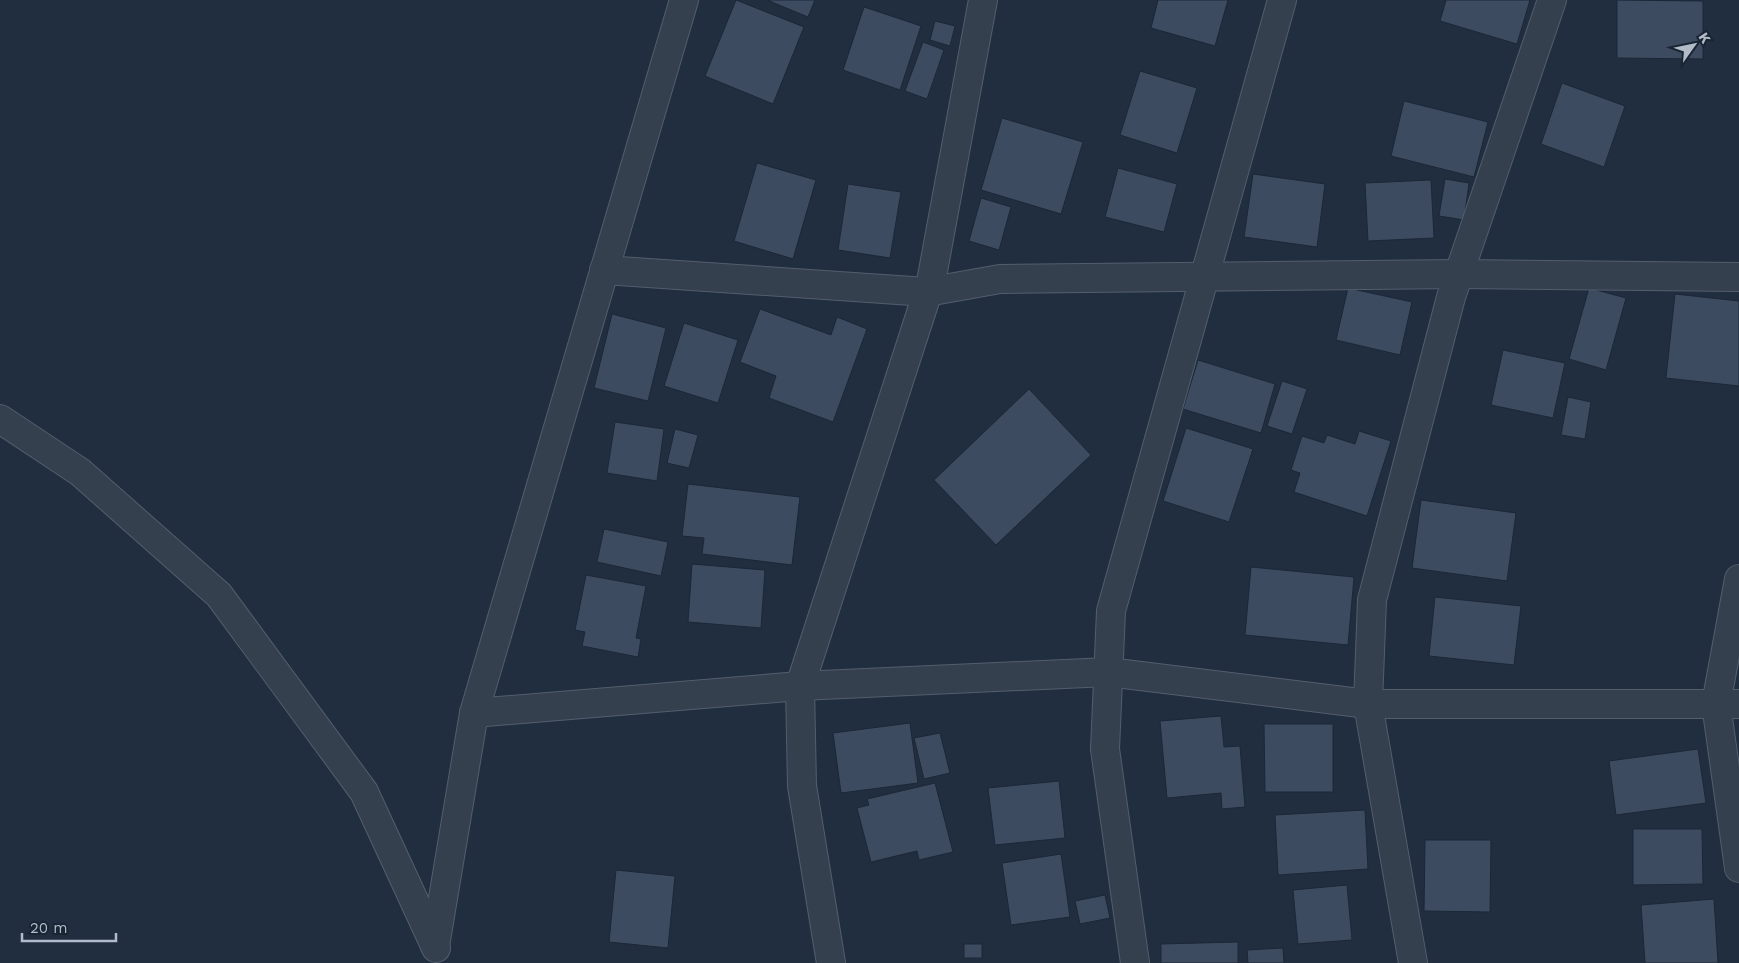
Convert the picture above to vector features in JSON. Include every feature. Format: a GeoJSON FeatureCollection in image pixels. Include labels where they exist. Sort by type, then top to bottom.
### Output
{"type":"FeatureCollection","features":[{"type":"Feature","properties":{"kind":"street"},"geometry":{"type":"LineString","coordinates":[[439,954],[474,713],[684,0]]}},
{"type":"Feature","properties":{"kind":"street"},"geometry":{"type":"LineString","coordinates":[[831,963],[802,786],[800,686],[927,292],[983,0]]}},
{"type":"Feature","properties":{"kind":"street"},"geometry":{"type":"LineString","coordinates":[[1135,963],[1104,749],[1111,611],[1282,0]]}},
{"type":"Feature","properties":{"kind":"street"},"geometry":{"type":"LineString","coordinates":[[1413,963],[1368,704],[1372,600],[1451,297],[1552,0]]}},
{"type":"Feature","properties":{"kind":"street"},"geometry":{"type":"LineString","coordinates":[[604,270],[927,292],[1000,279],[1459,274],[1739,277]]}},
{"type":"Feature","properties":{"kind":"street"},"geometry":{"type":"LineString","coordinates":[[0,419],[80,472],[218,595],[364,792],[439,954]]}},
{"type":"Feature","properties":{"kind":"street"},"geometry":{"type":"LineString","coordinates":[[1739,579],[1727,704],[1739,868]]}},
{"type":"Feature","properties":{"kind":"street"},"geometry":{"type":"LineString","coordinates":[[474,713],[800,686],[1108,672],[1368,704],[1727,704]]}},
{"type":"Feature","properties":{"kind":"building"},"geometry":{"type":"Polygon","coordinates":[[[736,0],[804,27],[773,104],[705,76],[736,0]]]}},
{"type":"Feature","properties":{"kind":"building"},"geometry":{"type":"Polygon","coordinates":[[[767,0],[815,0],[808,17],[767,0]]]}},
{"type":"Feature","properties":{"kind":"building"},"geometry":{"type":"Polygon","coordinates":[[[1158,0],[1228,0],[1215,46],[1151,28],[1158,0]]]}},
{"type":"Feature","properties":{"kind":"building"},"geometry":{"type":"Polygon","coordinates":[[[1446,0],[1530,0],[1517,44],[1440,21],[1446,0]]]}},
{"type":"Feature","properties":{"kind":"building"},"geometry":{"type":"Polygon","coordinates":[[[1617,0],[1703,1],[1703,59],[1617,58],[1617,0]]]}},
{"type":"Feature","properties":{"kind":"building"},"geometry":{"type":"Polygon","coordinates":[[[864,7],[921,26],[900,90],[843,70],[864,7]]]}},
{"type":"Feature","properties":{"kind":"building"},"geometry":{"type":"Polygon","coordinates":[[[935,21],[955,26],[950,46],[930,40],[935,21]]]}},
{"type":"Feature","properties":{"kind":"building"},"geometry":{"type":"Polygon","coordinates":[[[923,42],[944,50],[927,99],[905,91],[923,42]]]}},
{"type":"Feature","properties":{"kind":"building"},"geometry":{"type":"Polygon","coordinates":[[[1140,71],[1197,88],[1177,153],[1120,135],[1140,71]]]}},
{"type":"Feature","properties":{"kind":"building"},"geometry":{"type":"Polygon","coordinates":[[[1562,83],[1625,106],[1604,167],[1541,144],[1562,83]]]}},
{"type":"Feature","properties":{"kind":"building"},"geometry":{"type":"Polygon","coordinates":[[[1404,101],[1488,122],[1474,177],[1391,156],[1404,101]]]}},
{"type":"Feature","properties":{"kind":"building"},"geometry":{"type":"Polygon","coordinates":[[[1002,118],[1083,142],[1061,214],[981,190],[1002,118]]]}},
{"type":"Feature","properties":{"kind":"building"},"geometry":{"type":"Polygon","coordinates":[[[757,163],[816,180],[793,259],[734,241],[757,163]]]}},
{"type":"Feature","properties":{"kind":"building"},"geometry":{"type":"Polygon","coordinates":[[[1118,168],[1177,184],[1164,232],[1105,217],[1118,168]]]}},
{"type":"Feature","properties":{"kind":"building"},"geometry":{"type":"Polygon","coordinates":[[[1253,174],[1325,184],[1317,247],[1244,237],[1253,174]]]}},
{"type":"Feature","properties":{"kind":"building"},"geometry":{"type":"Polygon","coordinates":[[[1445,179],[1469,183],[1464,220],[1439,216],[1445,179]]]}},
{"type":"Feature","properties":{"kind":"building"},"geometry":{"type":"Polygon","coordinates":[[[1431,180],[1434,238],[1368,241],[1365,183],[1431,180]]]}},
{"type":"Feature","properties":{"kind":"building"},"geometry":{"type":"Polygon","coordinates":[[[848,184],[901,192],[890,258],[838,250],[848,184]]]}},
{"type":"Feature","properties":{"kind":"building"},"geometry":{"type":"Polygon","coordinates":[[[981,198],[1011,207],[999,250],[969,241],[981,198]]]}},
{"type":"Feature","properties":{"kind":"building"},"geometry":{"type":"Polygon","coordinates":[[[1348,288],[1412,302],[1400,355],[1336,340],[1348,288]]]}},
{"type":"Feature","properties":{"kind":"building"},"geometry":{"type":"Polygon","coordinates":[[[1589,288],[1626,298],[1606,370],[1569,359],[1589,288]]]}},
{"type":"Feature","properties":{"kind":"building"},"geometry":{"type":"Polygon","coordinates":[[[1675,294],[1739,301],[1739,386],[1666,378],[1675,294]]]}},
{"type":"Feature","properties":{"kind":"building"},"geometry":{"type":"Polygon","coordinates":[[[760,309],[831,335],[837,317],[867,329],[833,422],[769,398],[776,376],[740,362],[760,309]]]}},
{"type":"Feature","properties":{"kind":"building"},"geometry":{"type":"Polygon","coordinates":[[[612,314],[666,328],[648,401],[594,388],[612,314]]]}},
{"type":"Feature","properties":{"kind":"building"},"geometry":{"type":"Polygon","coordinates":[[[684,323],[738,340],[718,403],[664,386],[684,323]]]}},
{"type":"Feature","properties":{"kind":"building"},"geometry":{"type":"Polygon","coordinates":[[[1503,350],[1565,363],[1553,418],[1491,405],[1503,350]]]}},
{"type":"Feature","properties":{"kind":"building"},"geometry":{"type":"Polygon","coordinates":[[[1198,360],[1275,384],[1261,433],[1183,409],[1198,360]]]}},
{"type":"Feature","properties":{"kind":"building"},"geometry":{"type":"Polygon","coordinates":[[[1282,381],[1307,389],[1292,434],[1267,426],[1282,381]]]}},
{"type":"Feature","properties":{"kind":"building"},"geometry":{"type":"Polygon","coordinates":[[[1029,389],[1091,455],[996,545],[934,480],[1029,389]]]}},
{"type":"Feature","properties":{"kind":"building"},"geometry":{"type":"Polygon","coordinates":[[[1568,397],[1591,402],[1585,439],[1561,435],[1568,397]]]}},
{"type":"Feature","properties":{"kind":"building"},"geometry":{"type":"Polygon","coordinates":[[[615,422],[664,429],[657,481],[607,473],[615,422]]]}},
{"type":"Feature","properties":{"kind":"building"},"geometry":{"type":"Polygon","coordinates":[[[1186,428],[1253,449],[1229,522],[1163,501],[1186,428]]]}},
{"type":"Feature","properties":{"kind":"building"},"geometry":{"type":"Polygon","coordinates":[[[675,429],[698,435],[689,468],[667,463],[675,429]]]}},
{"type":"Feature","properties":{"kind":"building"},"geometry":{"type":"Polygon","coordinates":[[[1359,431],[1391,441],[1367,516],[1294,492],[1300,473],[1291,470],[1302,436],[1324,443],[1327,435],[1355,444],[1359,431]]]}},
{"type":"Feature","properties":{"kind":"building"},"geometry":{"type":"Polygon","coordinates":[[[688,484],[800,497],[792,565],[702,554],[704,538],[682,536],[688,484]]]}},
{"type":"Feature","properties":{"kind":"building"},"geometry":{"type":"Polygon","coordinates":[[[1421,500],[1516,513],[1507,581],[1412,568],[1421,500]]]}},
{"type":"Feature","properties":{"kind":"building"},"geometry":{"type":"Polygon","coordinates":[[[604,529],[668,542],[661,576],[597,562],[604,529]]]}},
{"type":"Feature","properties":{"kind":"building"},"geometry":{"type":"Polygon","coordinates":[[[692,564],[765,570],[761,628],[688,622],[692,564]]]}},
{"type":"Feature","properties":{"kind":"building"},"geometry":{"type":"Polygon","coordinates":[[[1251,567],[1354,577],[1348,645],[1245,635],[1251,567]]]}},
{"type":"Feature","properties":{"kind":"building"},"geometry":{"type":"Polygon","coordinates":[[[586,575],[646,586],[636,638],[641,639],[638,657],[582,646],[585,632],[575,630],[586,575]]]}},
{"type":"Feature","properties":{"kind":"building"},"geometry":{"type":"Polygon","coordinates":[[[1435,597],[1521,606],[1514,665],[1429,656],[1435,597]]]}},
{"type":"Feature","properties":{"kind":"building"},"geometry":{"type":"Polygon","coordinates":[[[1221,716],[1224,747],[1240,746],[1245,807],[1222,809],[1221,793],[1167,798],[1160,721],[1221,716]]]}},
{"type":"Feature","properties":{"kind":"building"},"geometry":{"type":"Polygon","coordinates":[[[910,723],[918,783],[841,793],[833,733],[910,723]]]}},
{"type":"Feature","properties":{"kind":"building"},"geometry":{"type":"Polygon","coordinates":[[[1264,724],[1333,724],[1333,792],[1265,792],[1264,724]]]}},
{"type":"Feature","properties":{"kind":"building"},"geometry":{"type":"Polygon","coordinates":[[[940,733],[950,773],[924,779],[914,738],[940,733]]]}},
{"type":"Feature","properties":{"kind":"building"},"geometry":{"type":"Polygon","coordinates":[[[1698,749],[1706,803],[1616,815],[1609,761],[1698,749]]]}},
{"type":"Feature","properties":{"kind":"building"},"geometry":{"type":"Polygon","coordinates":[[[1059,781],[1065,838],[995,845],[988,788],[1059,781]]]}},
{"type":"Feature","properties":{"kind":"building"},"geometry":{"type":"Polygon","coordinates":[[[935,783],[953,852],[919,860],[917,851],[871,862],[857,808],[869,805],[867,799],[935,783]]]}},
{"type":"Feature","properties":{"kind":"building"},"geometry":{"type":"Polygon","coordinates":[[[1365,810],[1368,869],[1278,875],[1275,815],[1365,810]]]}},
{"type":"Feature","properties":{"kind":"building"},"geometry":{"type":"Polygon","coordinates":[[[1633,829],[1702,829],[1703,884],[1633,885],[1633,829]]]}},
{"type":"Feature","properties":{"kind":"building"},"geometry":{"type":"Polygon","coordinates":[[[1425,840],[1491,840],[1490,912],[1424,911],[1425,840]]]}},
{"type":"Feature","properties":{"kind":"building"},"geometry":{"type":"Polygon","coordinates":[[[1061,854],[1070,917],[1011,925],[1002,863],[1061,854]]]}},
{"type":"Feature","properties":{"kind":"building"},"geometry":{"type":"Polygon","coordinates":[[[616,870],[675,876],[668,948],[609,942],[616,870]]]}},
{"type":"Feature","properties":{"kind":"building"},"geometry":{"type":"Polygon","coordinates":[[[1347,885],[1352,940],[1298,944],[1293,890],[1347,885]]]}},
{"type":"Feature","properties":{"kind":"building"},"geometry":{"type":"Polygon","coordinates":[[[1105,895],[1110,918],[1080,924],[1075,901],[1105,895]]]}},
{"type":"Feature","properties":{"kind":"building"},"geometry":{"type":"Polygon","coordinates":[[[1714,899],[1718,963],[1645,963],[1641,905],[1714,899]]]}},
{"type":"Feature","properties":{"kind":"building"},"geometry":{"type":"Polygon","coordinates":[[[1238,942],[1238,963],[1161,963],[1161,944],[1238,942]]]}},
{"type":"Feature","properties":{"kind":"building"},"geometry":{"type":"Polygon","coordinates":[[[964,944],[982,944],[982,958],[964,958],[964,944]]]}},
{"type":"Feature","properties":{"kind":"building"},"geometry":{"type":"Polygon","coordinates":[[[1283,948],[1284,963],[1248,963],[1247,950],[1283,948]]]}}]}
